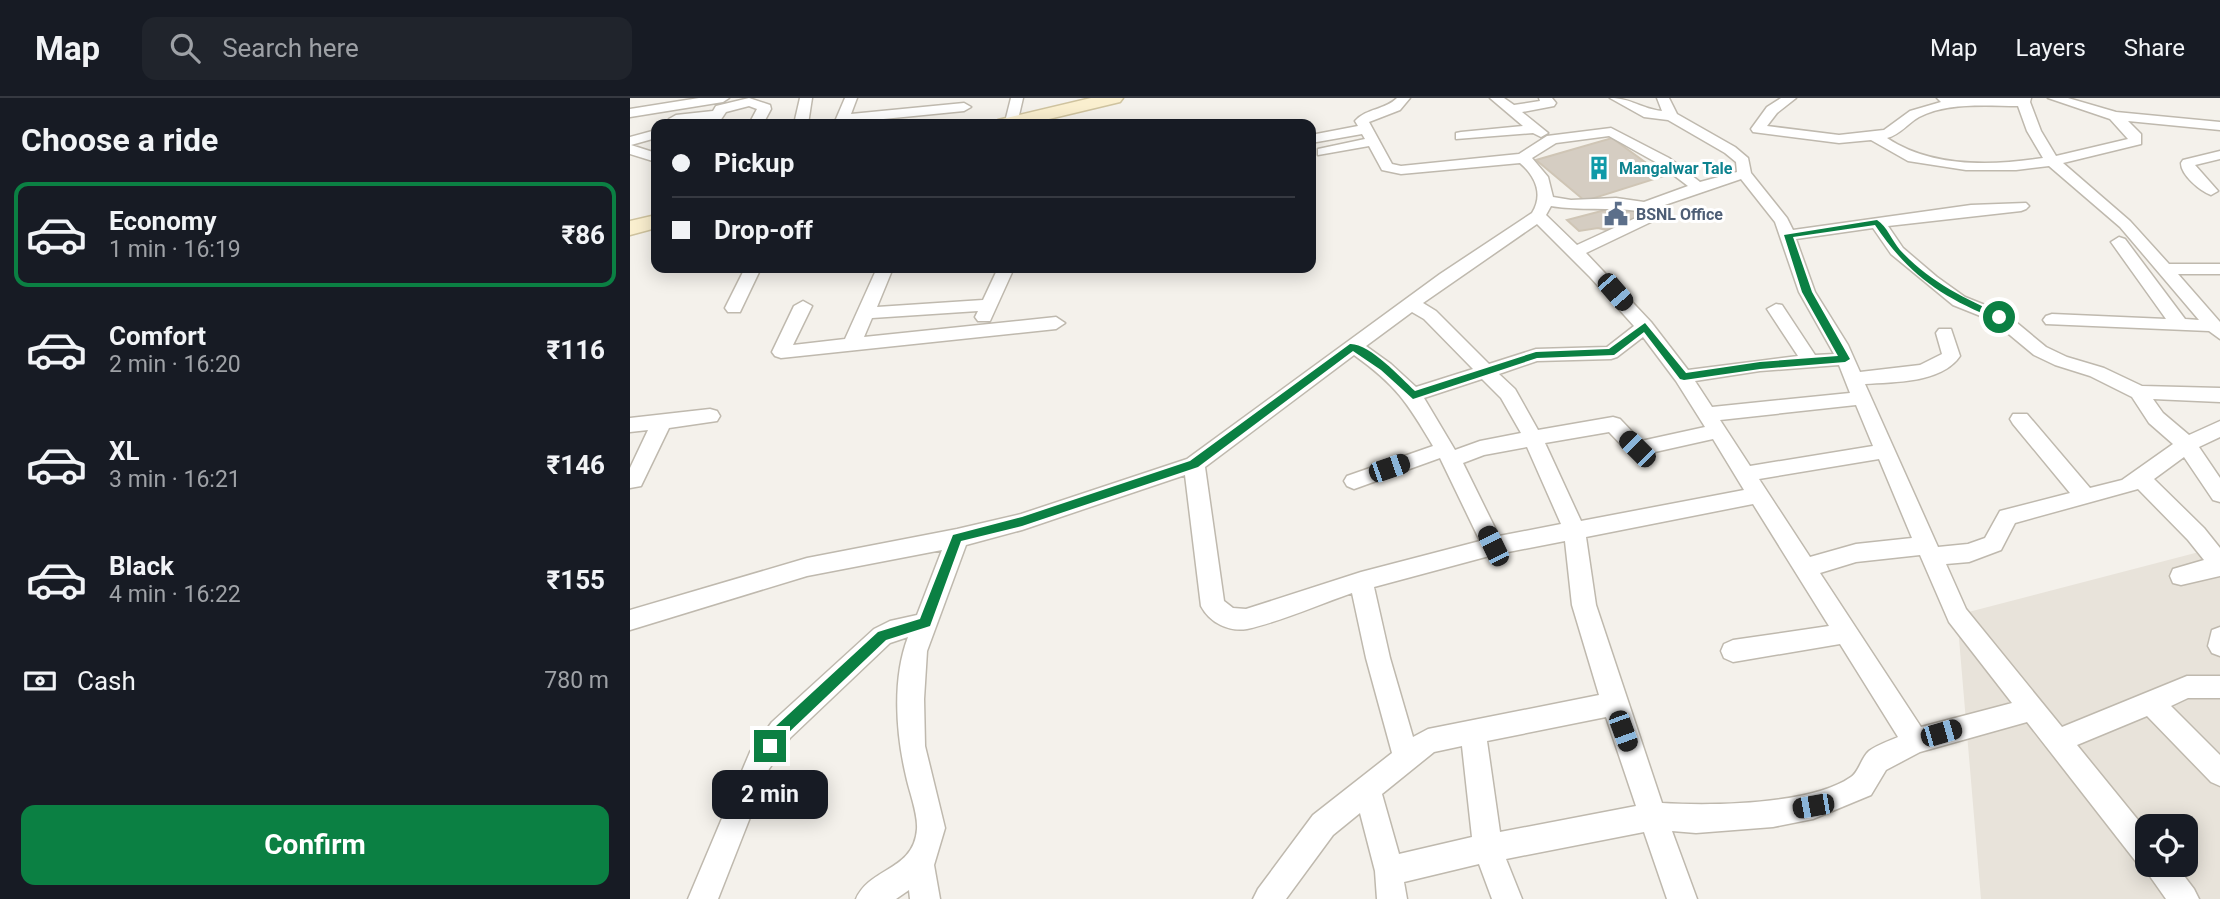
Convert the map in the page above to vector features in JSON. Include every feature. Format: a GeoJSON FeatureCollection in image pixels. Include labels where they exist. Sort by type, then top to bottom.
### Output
{"type":"FeatureCollection","features":[{"type":"Feature","properties":{"kind":"main road"},"geometry":{"type":"LineString","coordinates":[[1026,119],[1114,98]]}},
{"type":"Feature","properties":{"kind":"main road"},"geometry":{"type":"LineString","coordinates":[[630,228],[651,222]]}},
{"type":"Feature","properties":{"kind":"street"},"geometry":{"type":"LineString","coordinates":[[630,113],[723,98]]}},
{"type":"Feature","properties":{"kind":"street"},"geometry":{"type":"LineString","coordinates":[[802,119],[806,98]]}},
{"type":"Feature","properties":{"kind":"street"},"geometry":{"type":"LineString","coordinates":[[843,119],[851,98]]}},
{"type":"Feature","properties":{"kind":"street"},"geometry":{"type":"LineString","coordinates":[[1010,119],[1017,98]]}},
{"type":"Feature","properties":{"kind":"street"},"geometry":{"type":"LineString","coordinates":[[1404,98],[1394,109],[1364,118],[1368,136],[1387,167],[1401,170],[1523,158],[1543,134]]}},
{"type":"Feature","properties":{"kind":"street"},"geometry":{"type":"LineString","coordinates":[[1496,98],[1543,134]]}},
{"type":"Feature","properties":{"kind":"street"},"geometry":{"type":"LineString","coordinates":[[1510,110],[1549,103],[1545,98]]}},
{"type":"Feature","properties":{"kind":"street"},"geometry":{"type":"LineString","coordinates":[[1616,98],[1649,114],[1671,116],[1744,139],[1839,139],[1888,134],[1915,114],[1947,101],[2024,100],[2034,131],[2052,161],[2125,224],[2217,329]]}},
{"type":"Feature","properties":{"kind":"street"},"geometry":{"type":"LineString","coordinates":[[1663,98],[1671,116]]}},
{"type":"Feature","properties":{"kind":"street"},"geometry":{"type":"LineString","coordinates":[[1790,98],[1772,110],[1744,139],[1744,174],[1782,220],[1807,292],[1845,359],[1957,615],[2135,838]]}},
{"type":"Feature","properties":{"kind":"street"},"geometry":{"type":"LineString","coordinates":[[2054,98],[2115,116],[2220,126]]}},
{"type":"Feature","properties":{"kind":"street"},"geometry":{"type":"LineString","coordinates":[[2078,103],[2092,98]]}},
{"type":"Feature","properties":{"kind":"street"},"geometry":{"type":"LineString","coordinates":[[715,119],[729,106],[759,103],[764,109],[759,119]]}},
{"type":"Feature","properties":{"kind":"street"},"geometry":{"type":"LineString","coordinates":[[676,119],[681,104]]}},
{"type":"Feature","properties":{"kind":"street"},"geometry":{"type":"LineString","coordinates":[[882,119],[964,107]]}},
{"type":"Feature","properties":{"kind":"street"},"geometry":{"type":"LineString","coordinates":[[930,119],[933,110]]}},
{"type":"Feature","properties":{"kind":"street"},"geometry":{"type":"LineString","coordinates":[[1873,135],[1911,158],[1956,165],[2018,167],[2073,155],[2090,155],[2136,141],[2134,134],[2115,116]]}},
{"type":"Feature","properties":{"kind":"street"},"geometry":{"type":"LineString","coordinates":[[1461,136],[1611,132],[1664,161],[1698,187],[1702,186]]}},
{"type":"Feature","properties":{"kind":"street"},"geometry":{"type":"LineString","coordinates":[[630,141],[651,135]]}},
{"type":"Feature","properties":{"kind":"street"},"geometry":{"type":"LineString","coordinates":[[1316,139],[1368,136]]}},
{"type":"Feature","properties":{"kind":"street"},"geometry":{"type":"LineString","coordinates":[[1323,152],[1368,136]]}},
{"type":"Feature","properties":{"kind":"street"},"geometry":{"type":"LineString","coordinates":[[2196,146],[2218,157]]}},
{"type":"Feature","properties":{"kind":"street"},"geometry":{"type":"LineString","coordinates":[[630,149],[651,156]]}},
{"type":"Feature","properties":{"kind":"street"},"geometry":{"type":"LineString","coordinates":[[2211,191],[2188,169],[2188,163],[2218,157]]}},
{"type":"Feature","properties":{"kind":"street"},"geometry":{"type":"LineString","coordinates":[[1523,158],[1540,173],[1542,208],[1645,326],[1684,377],[1915,741]]}},
{"type":"Feature","properties":{"kind":"street"},"geometry":{"type":"LineString","coordinates":[[630,620],[807,567],[957,538],[1022,522],[1194,464],[1542,208],[1616,203],[1645,207],[1744,174]]}},
{"type":"Feature","properties":{"kind":"street"},"geometry":{"type":"LineString","coordinates":[[1788,235],[2021,206]]}},
{"type":"Feature","properties":{"kind":"street"},"geometry":{"type":"LineString","coordinates":[[1577,251],[1648,218],[1645,207]]}},
{"type":"Feature","properties":{"kind":"street"},"geometry":{"type":"LineString","coordinates":[[1877,222],[1897,251],[1931,281],[1959,301],[1999,317],[2040,351],[2139,392],[2220,395]]}},
{"type":"Feature","properties":{"kind":"street"},"geometry":{"type":"LineString","coordinates":[[2119,242],[2179,324]]}},
{"type":"Feature","properties":{"kind":"street"},"geometry":{"type":"LineString","coordinates":[[2166,269],[2220,269]]}},
{"type":"Feature","properties":{"kind":"street"},"geometry":{"type":"LineString","coordinates":[[734,308],[751,273]]}},
{"type":"Feature","properties":{"kind":"street"},"geometry":{"type":"LineString","coordinates":[[852,344],[883,273]]}},
{"type":"Feature","properties":{"kind":"street"},"geometry":{"type":"LineString","coordinates":[[977,331],[1004,273]]}},
{"type":"Feature","properties":{"kind":"street"},"geometry":{"type":"LineString","coordinates":[[1411,304],[1430,315],[1508,394],[1533,438],[1574,530],[1584,606],[1623,731],[1682,899]]}},
{"type":"Feature","properties":{"kind":"street"},"geometry":{"type":"LineString","coordinates":[[865,313],[989,305]]}},
{"type":"Feature","properties":{"kind":"street"},"geometry":{"type":"LineString","coordinates":[[803,306],[781,352],[1056,323]]}},
{"type":"Feature","properties":{"kind":"street"},"geometry":{"type":"LineString","coordinates":[[1776,309],[1810,361]]}},
{"type":"Feature","properties":{"kind":"street"},"geometry":{"type":"LineString","coordinates":[[2052,320],[2179,324],[2217,329]]}},
{"type":"Feature","properties":{"kind":"street"},"geometry":{"type":"LineString","coordinates":[[1413,396],[1536,355],[1611,353],[1645,326]]}},
{"type":"Feature","properties":{"kind":"street"},"geometry":{"type":"LineString","coordinates":[[1354,481],[1448,454],[1613,424],[1637,449],[1714,423],[1945,364],[1951,356],[1945,333]]}},
{"type":"Feature","properties":{"kind":"street"},"geometry":{"type":"LineString","coordinates":[[1353,346],[1385,368],[1413,396],[1448,454],[1493,546]]}},
{"type":"Feature","properties":{"kind":"street"},"geometry":{"type":"LineString","coordinates":[[1684,377],[1845,359]]}},
{"type":"Feature","properties":{"kind":"street"},"geometry":{"type":"LineString","coordinates":[[2139,392],[2157,418],[2186,445],[2220,495]]}},
{"type":"Feature","properties":{"kind":"street"},"geometry":{"type":"LineString","coordinates":[[630,425],[710,416]]}},
{"type":"Feature","properties":{"kind":"street"},"geometry":{"type":"LineString","coordinates":[[2020,419],[2086,496]]}},
{"type":"Feature","properties":{"kind":"street"},"geometry":{"type":"LineString","coordinates":[[634,481],[662,421]]}},
{"type":"Feature","properties":{"kind":"street"},"geometry":{"type":"LineString","coordinates":[[1805,568],[1856,553],[1969,553],[1993,544],[2008,517],[2128,486],[2186,445],[2220,428]]}},
{"type":"Feature","properties":{"kind":"street"},"geometry":{"type":"LineString","coordinates":[[1746,474],[1885,450]]}},
{"type":"Feature","properties":{"kind":"street"},"geometry":{"type":"LineString","coordinates":[[1194,464],[1213,606],[1228,618],[1246,619],[1361,581],[1493,546],[1760,495]]}},
{"type":"Feature","properties":{"kind":"street"},"geometry":{"type":"LineString","coordinates":[[2140,478],[2206,545],[2217,560],[2214,569],[2181,576]]}},
{"type":"Feature","properties":{"kind":"street"},"geometry":{"type":"LineString","coordinates":[[925,899],[920,865],[931,828],[912,747],[911,699],[915,651],[957,538]]}},
{"type":"Feature","properties":{"kind":"street"},"geometry":{"type":"LineString","coordinates":[[1361,581],[1378,657],[1406,757]]}},
{"type":"Feature","properties":{"kind":"street"},"geometry":{"type":"LineString","coordinates":[[703,899],[759,761],[781,730],[882,636],[925,622]]}},
{"type":"Feature","properties":{"kind":"street"},"geometry":{"type":"LineString","coordinates":[[1733,651],[1847,633]]}},
{"type":"Feature","properties":{"kind":"street"},"geometry":{"type":"LineString","coordinates":[[2220,637],[2220,646]]}},
{"type":"Feature","properties":{"kind":"street"},"geometry":{"type":"LineString","coordinates":[[2057,741],[2187,687],[2220,687]]}},
{"type":"Feature","properties":{"kind":"street"},"geometry":{"type":"LineString","coordinates":[[2150,702],[2220,773]]}},
{"type":"Feature","properties":{"kind":"street"},"geometry":{"type":"LineString","coordinates":[[1268,899],[1323,825],[1427,741],[1616,703]]}},
{"type":"Feature","properties":{"kind":"street"},"geometry":{"type":"LineString","coordinates":[[1389,871],[1654,816],[1696,819],[1773,813],[1813,806],[1862,786],[1877,761],[1915,741],[2032,709]]}},
{"type":"Feature","properties":{"kind":"street"},"geometry":{"type":"LineString","coordinates":[[1473,733],[1488,850],[1507,899]]}},
{"type":"Feature","properties":{"kind":"street"},"geometry":{"type":"LineString","coordinates":[[1367,788],[1389,871],[1392,899]]}},
{"type":"Feature","properties":{"kind":"street"},"geometry":{"type":"LineString","coordinates":[[871,899],[920,865]]}},
{"type":"Feature","properties":{"kind":"street"},"geometry":{"type":"LineString","coordinates":[[2167,877],[2185,899]]}},
{"type":"Feature","properties":{"kind":"shaded area"},"geometry":{"type":"Polygon","coordinates":[[[2199,552],[2220,557],[2220,899],[1981,899],[1957,615],[2199,552]]]}},
{"type":"Feature","properties":{"kind":"building","name":"Mangalwar Tale"},"geometry":{"type":"Polygon","coordinates":[[[1612,138],[1664,176],[1585,201],[1536,160],[1612,138]]]}},
{"type":"Feature","properties":{"kind":"building","name":"BSNL Office"},"geometry":{"type":"Polygon","coordinates":[[[1613,208],[1643,208],[1642,220],[1606,230],[1598,228],[1579,231],[1567,220],[1613,208]]]}},
{"type":"Feature","properties":{"kind":"place","name":"Mangalwar Tale"},"geometry":{"type":"Point","coordinates":[1599,168]}},
{"type":"Feature","properties":{"kind":"place","name":"BSNL Office"},"geometry":{"type":"Point","coordinates":[1616,214]}},
{"type":"Feature","properties":{"kind":"route"},"geometry":{"type":"LineString","coordinates":[[770,746],[781,730],[882,636],[890,631],[925,622],[957,538],[1022,522],[1194,464],[1353,346],[1385,368],[1413,396],[1536,355],[1611,353],[1645,326],[1684,377],[1760,365],[1845,359],[1807,292],[1788,235],[1877,222],[1897,251],[1931,281],[1959,301],[1999,317]]}}]}
